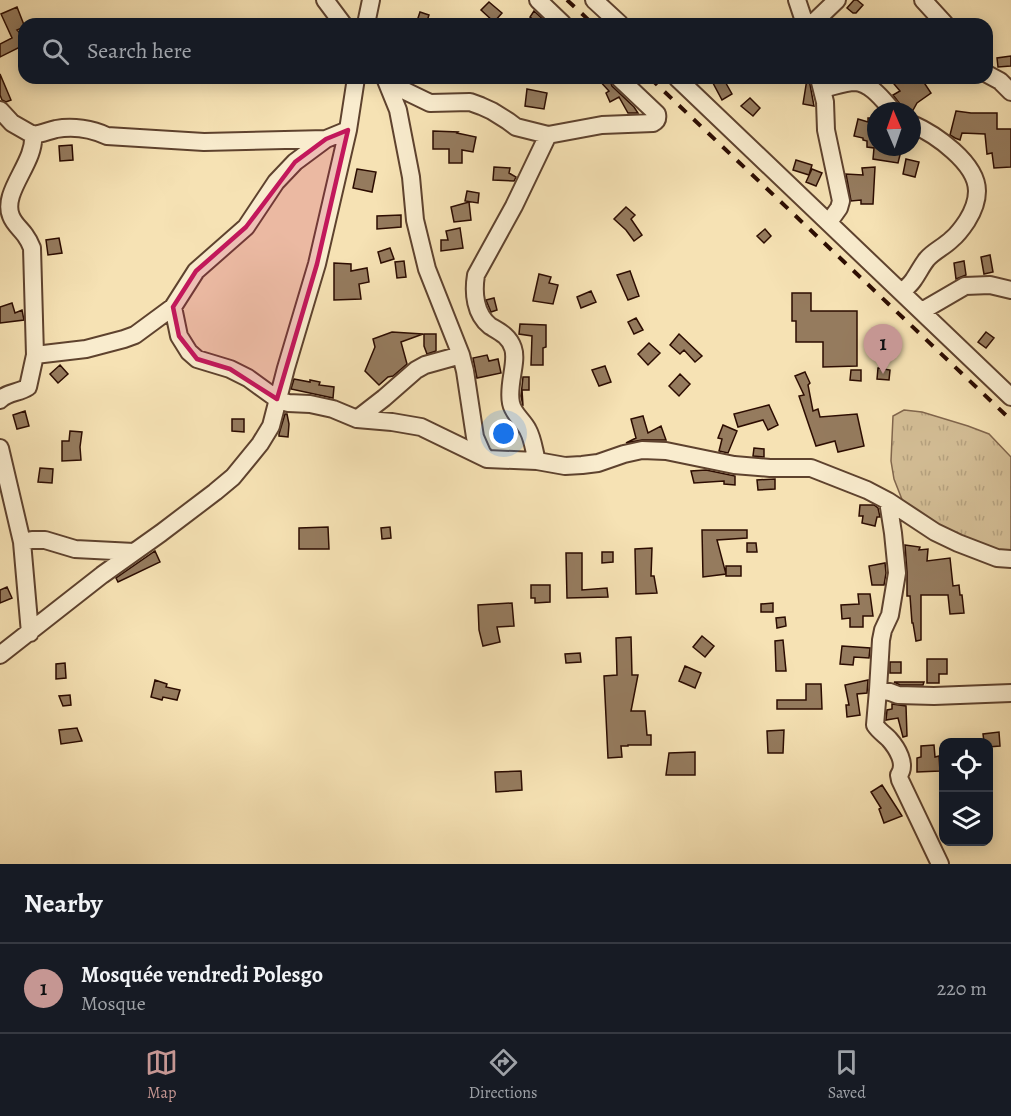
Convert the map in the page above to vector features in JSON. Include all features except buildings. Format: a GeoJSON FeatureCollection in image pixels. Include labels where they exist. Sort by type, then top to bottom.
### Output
{"type":"FeatureCollection","features":[{"type":"Feature","properties":{"kind":"street"},"geometry":{"type":"LineString","coordinates":[[325,0],[338,18]]}},
{"type":"Feature","properties":{"kind":"street"},"geometry":{"type":"LineString","coordinates":[[367,18],[371,0]]}},
{"type":"Feature","properties":{"kind":"street"},"geometry":{"type":"LineString","coordinates":[[538,0],[557,18]]}},
{"type":"Feature","properties":{"kind":"street"},"geometry":{"type":"LineString","coordinates":[[594,0],[614,18]]}},
{"type":"Feature","properties":{"kind":"street"},"geometry":{"type":"LineString","coordinates":[[797,0],[803,18]]}},
{"type":"Feature","properties":{"kind":"street"},"geometry":{"type":"LineString","coordinates":[[818,18],[837,0]]}},
{"type":"Feature","properties":{"kind":"street"},"geometry":{"type":"LineString","coordinates":[[923,0],[940,18]]}},
{"type":"Feature","properties":{"kind":"street"},"geometry":{"type":"LineString","coordinates":[[993,77],[1011,92]]}},
{"type":"Feature","properties":{"kind":"street"},"geometry":{"type":"LineString","coordinates":[[0,655],[215,492],[238,471],[260,444],[271,426],[317,264],[348,130],[355,84]]}},
{"type":"Feature","properties":{"kind":"street"},"geometry":{"type":"LineString","coordinates":[[387,84],[398,110],[411,177],[415,220],[427,269],[461,355],[475,437],[487,459]]}},
{"type":"Feature","properties":{"kind":"street"},"geometry":{"type":"LineString","coordinates":[[394,84],[430,103],[470,102],[481,105],[516,127],[548,135],[602,125],[656,121],[657,114],[625,84]]}},
{"type":"Feature","properties":{"kind":"street"},"geometry":{"type":"LineString","coordinates":[[683,84],[1011,397]]}},
{"type":"Feature","properties":{"kind":"street"},"geometry":{"type":"LineString","coordinates":[[821,84],[825,102],[826,130],[841,201],[829,222]]}},
{"type":"Feature","properties":{"kind":"street"},"geometry":{"type":"LineString","coordinates":[[861,84],[874,91],[884,102]]}},
{"type":"Feature","properties":{"kind":"street"},"geometry":{"type":"LineString","coordinates":[[0,110],[12,123],[33,135],[59,129],[84,129],[97,131],[107,136],[204,142],[326,139]]}},
{"type":"Feature","properties":{"kind":"street"},"geometry":{"type":"LineString","coordinates":[[902,292],[914,280],[928,258],[952,239],[966,222],[973,209],[977,190],[975,179],[959,157],[921,129]]}},
{"type":"Feature","properties":{"kind":"street"},"geometry":{"type":"LineString","coordinates":[[35,355],[86,349],[124,339],[135,334],[173,307],[196,271],[246,227],[276,182],[295,162],[326,139],[348,130]]}},
{"type":"Feature","properties":{"kind":"street"},"geometry":{"type":"LineString","coordinates":[[0,400],[6,395],[28,387],[35,355],[32,248],[9,214],[9,202],[32,151],[33,135]]}},
{"type":"Feature","properties":{"kind":"street"},"geometry":{"type":"LineString","coordinates":[[537,461],[528,428],[513,410],[511,402],[510,387],[515,357],[513,347],[506,336],[483,319],[478,310],[474,286],[476,275],[514,206],[548,135]]}},
{"type":"Feature","properties":{"kind":"street"},"geometry":{"type":"LineString","coordinates":[[922,311],[965,286],[990,285],[1011,290]]}},
{"type":"Feature","properties":{"kind":"street"},"geometry":{"type":"LineString","coordinates":[[173,307],[179,336],[197,359],[230,369],[248,378],[277,399],[288,403],[310,404],[333,409],[357,419],[421,427],[487,459],[537,461],[565,466],[598,463],[642,450],[666,451],[734,465],[811,468],[867,490],[935,532],[958,543],[997,558],[1011,558]]}},
{"type":"Feature","properties":{"kind":"street"},"geometry":{"type":"LineString","coordinates":[[357,419],[416,370],[425,365],[461,355]]}},
{"type":"Feature","properties":{"kind":"street"},"geometry":{"type":"LineString","coordinates":[[0,448],[22,542],[30,633]]}},
{"type":"Feature","properties":{"kind":"street"},"geometry":{"type":"LineString","coordinates":[[888,501],[897,573],[890,615],[881,640],[875,725],[897,750],[903,764],[899,775],[900,780],[940,864]]}},
{"type":"Feature","properties":{"kind":"street"},"geometry":{"type":"LineString","coordinates":[[22,542],[45,540],[75,549],[134,552]]}},
{"type":"Feature","properties":{"kind":"street"},"geometry":{"type":"LineString","coordinates":[[878,690],[898,695],[934,696],[1011,693]]}},
{"type":"Feature","properties":{"kind":"highlighted area"},"geometry":{"type":"Polygon","coordinates":[[[348,130],[317,264],[277,399],[230,369],[197,359],[179,336],[173,307],[196,271],[246,227],[295,162],[326,139],[348,130]]]}},
{"type":"Feature","properties":{"kind":"green space"},"geometry":{"type":"Polygon","coordinates":[[[904,410],[922,412],[989,434],[1011,457],[1011,551],[1000,550],[935,526],[903,502],[894,479],[891,461],[893,416],[904,410]]]}},
{"type":"Feature","properties":{"kind":"railway"},"geometry":{"type":"LineString","coordinates":[[567,0],[586,18]]}},
{"type":"Feature","properties":{"kind":"railway"},"geometry":{"type":"LineString","coordinates":[[656,84],[1011,420]]}},
{"type":"Feature","properties":{"kind":"place","name":"Mosquée vendredi Polesgo"},"geometry":{"type":"Point","coordinates":[883,374]}}]}
